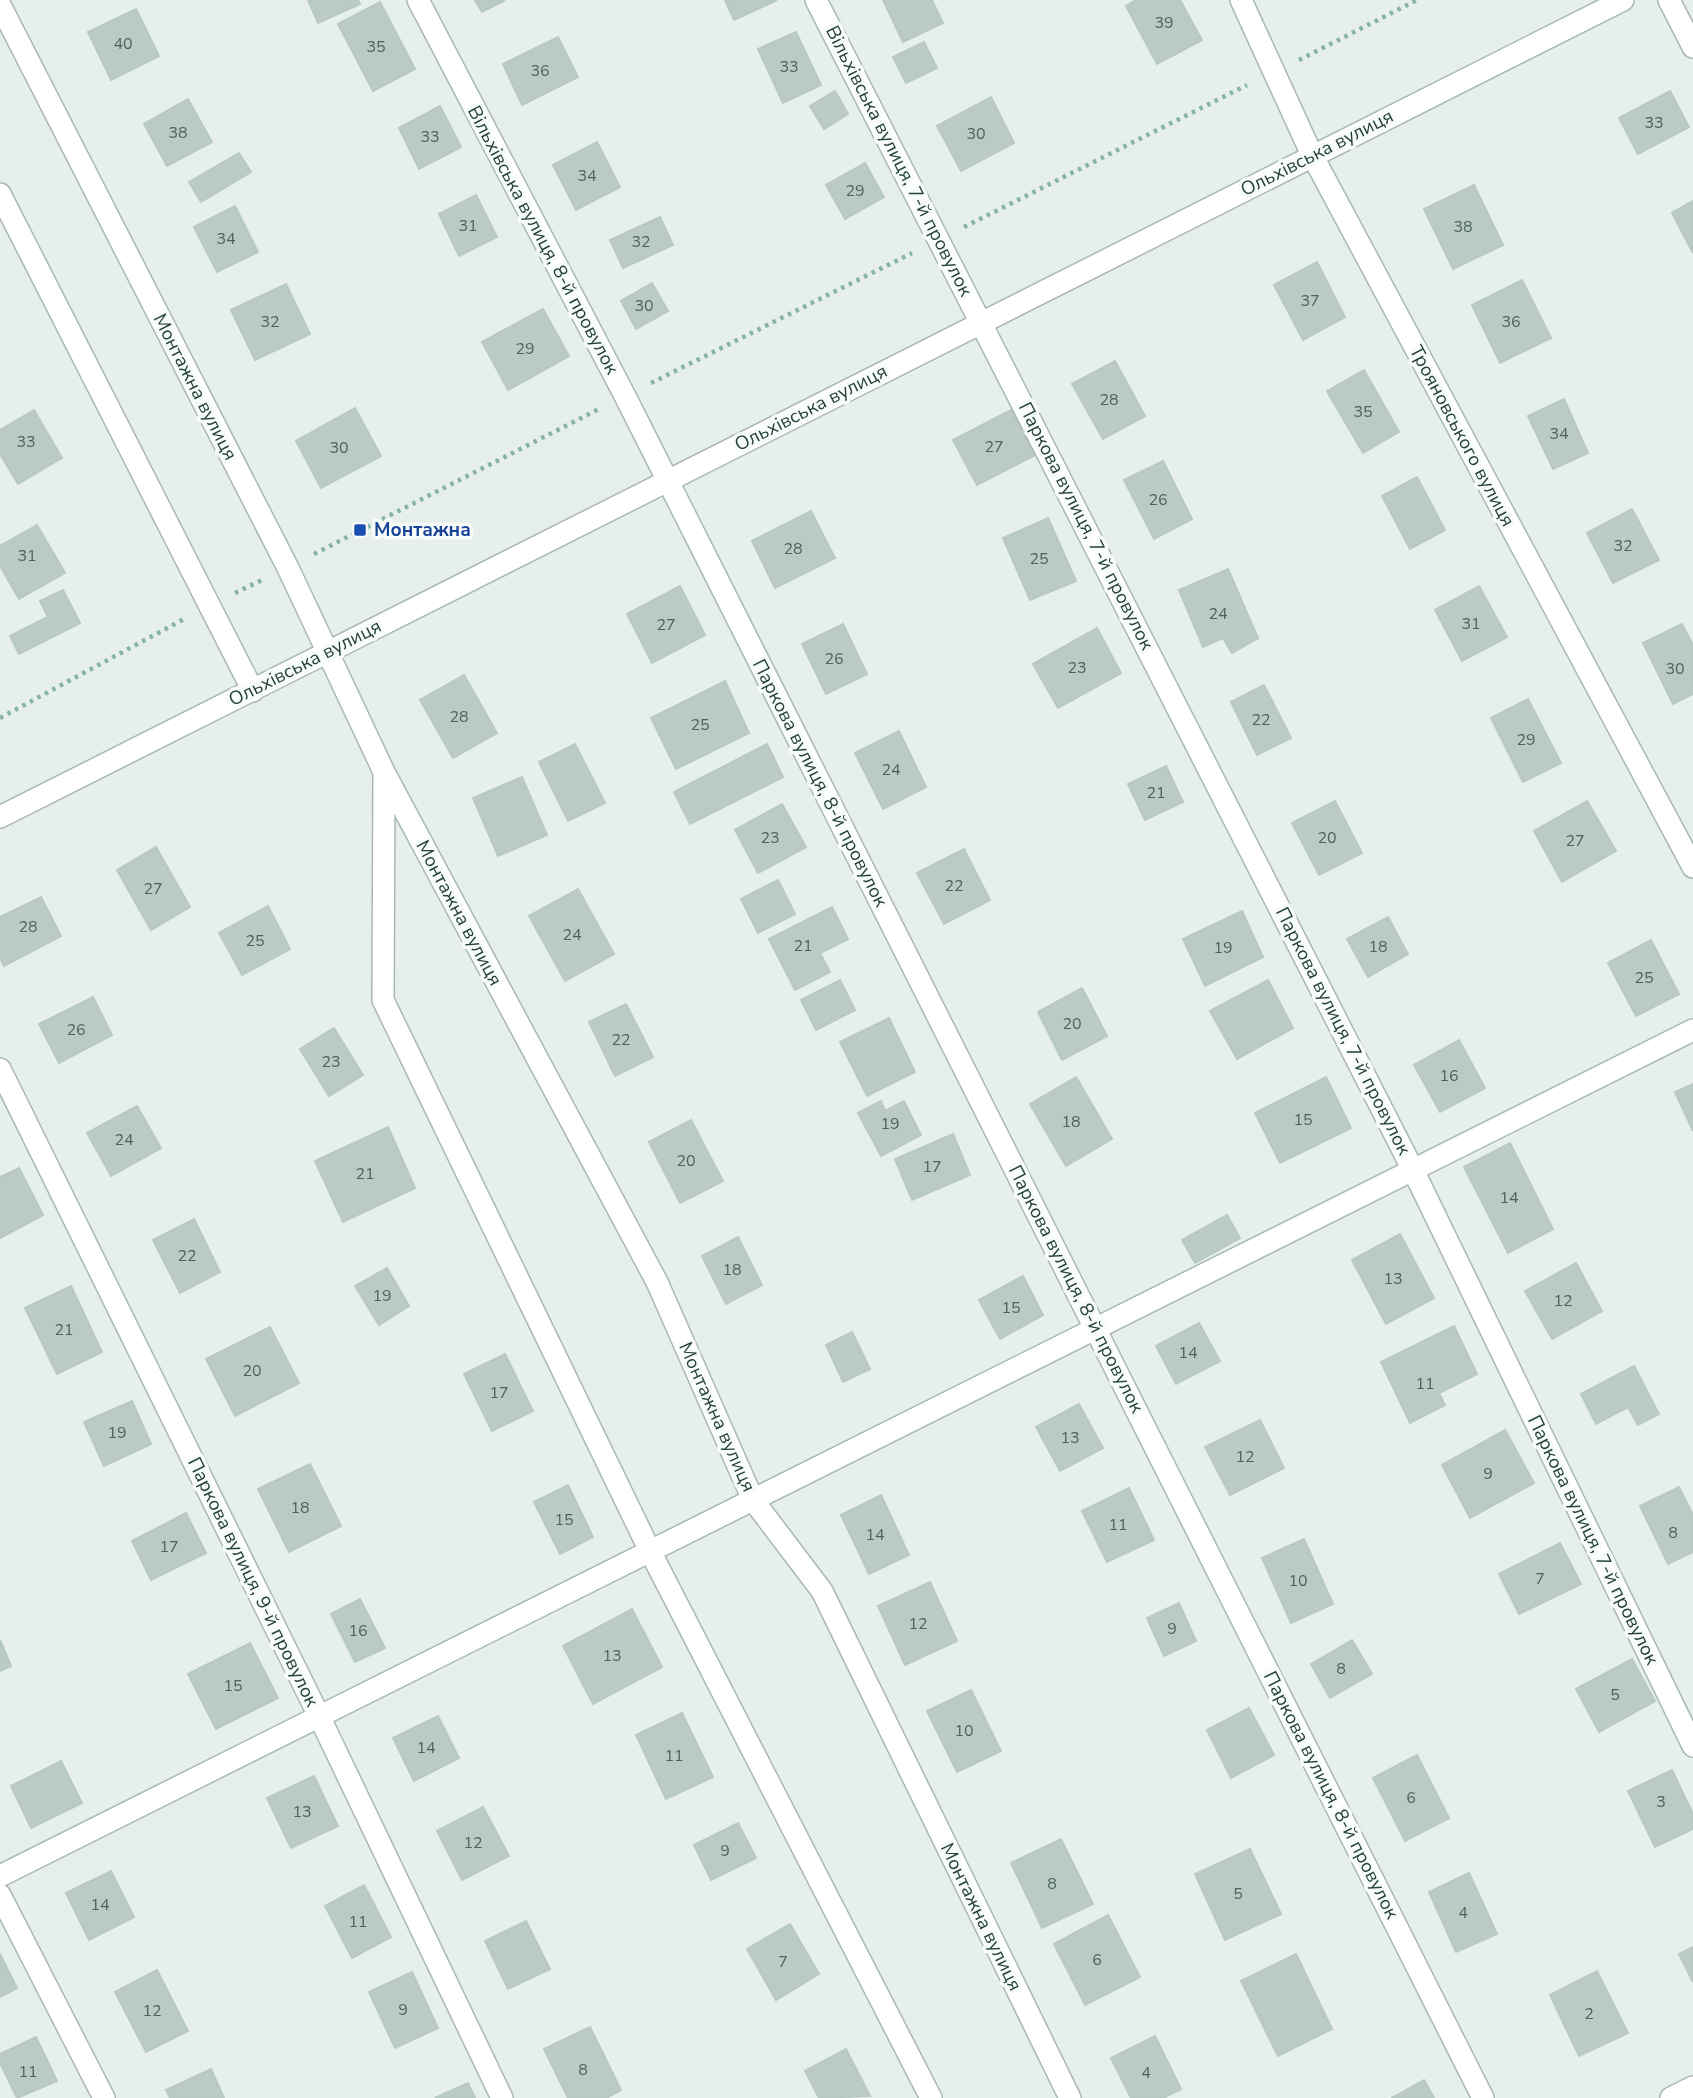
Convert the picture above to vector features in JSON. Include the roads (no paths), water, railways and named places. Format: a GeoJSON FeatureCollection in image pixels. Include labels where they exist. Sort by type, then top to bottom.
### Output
{"type":"FeatureCollection","features":[{"type":"Feature","properties":{"kind":"street","name":"Вільхівська вулиця, 8-й провулок"},"geometry":{"type":"LineString","coordinates":[[418,0],[667,480]]}},
{"type":"Feature","properties":{"kind":"street","name":"Вільхівська вулиця, 7-й провулок"},"geometry":{"type":"LineString","coordinates":[[816,0],[936,241],[983,321]]}},
{"type":"Feature","properties":{"kind":"street","name":"Трояновського вулиця"},"geometry":{"type":"LineString","coordinates":[[1241,0],[1276,71],[1312,155],[1693,867]]}},
{"type":"Feature","properties":{"kind":"street","name":"Ольхівська вулиця"},"geometry":{"type":"LineString","coordinates":[[0,817],[1623,0]]}},
{"type":"Feature","properties":{"kind":"street"},"geometry":{"type":"LineString","coordinates":[[1669,0],[1693,47]]}},
{"type":"Feature","properties":{"kind":"street","name":"Монтажна вулиця"},"geometry":{"type":"LineString","coordinates":[[0,5],[288,568],[325,652],[384,772],[657,1282],[753,1500],[822,1591],[1070,2098]]}},
{"type":"Feature","properties":{"kind":"street"},"geometry":{"type":"LineString","coordinates":[[0,194],[253,691]]}},
{"type":"Feature","properties":{"kind":"street","name":"Паркова вулиця, 7-й провулок"},"geometry":{"type":"LineString","coordinates":[[983,321],[1413,1170],[1693,1746]]}},
{"type":"Feature","properties":{"kind":"street","name":"Паркова вулиця, 8-й провулок"},"geometry":{"type":"LineString","coordinates":[[667,480],[1483,2098]]}},
{"type":"Feature","properties":{"kind":"street","name":"Монтажна вулиця"},"geometry":{"type":"LineString","coordinates":[[384,772],[383,1000],[650,1551],[931,2098]]}},
{"type":"Feature","properties":{"kind":"street"},"geometry":{"type":"LineString","coordinates":[[0,1875],[1693,1030]]}},
{"type":"Feature","properties":{"kind":"street","name":"Паркова вулиця, 9-й провулок"},"geometry":{"type":"LineString","coordinates":[[0,1069],[320,1716],[502,2098]]}},
{"type":"Feature","properties":{"kind":"street"},"geometry":{"type":"LineString","coordinates":[[0,1895],[104,2098]]}},
{"type":"Feature","properties":{"kind":"street"},"geometry":{"type":"LineString","coordinates":[[1671,2098],[1693,2087]]}},
{"type":"Feature","properties":{"kind":"place","name":"Монтажна"},"geometry":{"type":"Point","coordinates":[360,530]}}]}
